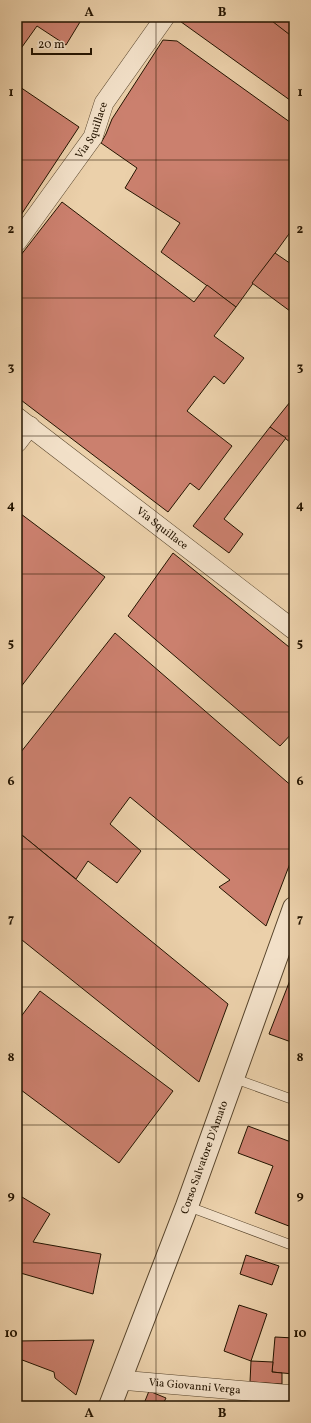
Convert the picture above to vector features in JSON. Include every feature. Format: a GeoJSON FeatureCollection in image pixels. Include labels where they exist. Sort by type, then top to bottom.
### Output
{"type":"FeatureCollection","features":[{"type":"Feature","properties":{"kind":"street","name":"Via Squillace"},"geometry":{"type":"LineString","coordinates":[[17,242],[93,137],[104,103],[165,17]]}},
{"type":"Feature","properties":{"kind":"street","name":"Via Squillace"},"geometry":{"type":"LineString","coordinates":[[17,443],[24,422],[294,630]]}},
{"type":"Feature","properties":{"kind":"street","name":"Corso Salvatore D'Amato"},"geometry":{"type":"LineString","coordinates":[[110,1406],[187,1206],[294,908]]}},
{"type":"Feature","properties":{"kind":"street","name":"Via Giovanni Verga"},"geometry":{"type":"LineString","coordinates":[[120,1380],[294,1395]]}},
{"type":"Feature","properties":{"kind":"lane"},"geometry":{"type":"LineString","coordinates":[[233,1078],[294,1100]]}},
{"type":"Feature","properties":{"kind":"lane"},"geometry":{"type":"LineString","coordinates":[[187,1206],[294,1246]]}},
{"type":"Feature","properties":{"kind":"building"},"geometry":{"type":"Polygon","coordinates":[[[17,17],[83,17],[66,45],[37,26],[17,54],[17,17]]]}},
{"type":"Feature","properties":{"kind":"building"},"geometry":{"type":"Polygon","coordinates":[[[179,17],[269,17],[294,38],[294,103],[177,19],[179,17]]]}},
{"type":"Feature","properties":{"kind":"building"},"geometry":{"type":"Polygon","coordinates":[[[294,17],[294,38],[268,18],[294,17]]]}},
{"type":"Feature","properties":{"kind":"building"},"geometry":{"type":"Polygon","coordinates":[[[163,40],[177,41],[294,125],[294,227],[236,307],[161,252],[180,223],[125,188],[137,168],[101,143],[112,119],[163,40]]]}},
{"type":"Feature","properties":{"kind":"building"},"geometry":{"type":"Polygon","coordinates":[[[17,85],[79,127],[17,221],[17,85]]]}},
{"type":"Feature","properties":{"kind":"building"},"geometry":{"type":"Polygon","coordinates":[[[62,202],[194,302],[207,285],[236,307],[214,336],[244,358],[224,384],[214,376],[187,411],[232,446],[199,490],[190,483],[168,512],[17,397],[17,260],[62,202]]]}},
{"type":"Feature","properties":{"kind":"building"},"geometry":{"type":"Polygon","coordinates":[[[275,253],[294,266],[294,314],[252,283],[275,253]]]}},
{"type":"Feature","properties":{"kind":"building"},"geometry":{"type":"Polygon","coordinates":[[[294,397],[294,445],[270,427],[294,397]]]}},
{"type":"Feature","properties":{"kind":"building"},"geometry":{"type":"Polygon","coordinates":[[[270,427],[286,438],[224,519],[243,534],[229,553],[193,526],[270,427]]]}},
{"type":"Feature","properties":{"kind":"building"},"geometry":{"type":"Polygon","coordinates":[[[17,511],[105,577],[17,692],[17,511]]]}},
{"type":"Feature","properties":{"kind":"building"},"geometry":{"type":"Polygon","coordinates":[[[173,553],[294,651],[294,731],[280,746],[128,616],[173,553]]]}},
{"type":"Feature","properties":{"kind":"building"},"geometry":{"type":"Polygon","coordinates":[[[115,633],[294,788],[294,853],[266,926],[219,887],[230,880],[130,797],[110,824],[141,851],[117,883],[88,861],[76,879],[17,831],[17,757],[115,633]]]}},
{"type":"Feature","properties":{"kind":"building"},"geometry":{"type":"Polygon","coordinates":[[[17,831],[228,1004],[199,1082],[17,936],[17,831]]]}},
{"type":"Feature","properties":{"kind":"building"},"geometry":{"type":"Polygon","coordinates":[[[294,970],[294,1043],[269,1034],[294,970]]]}},
{"type":"Feature","properties":{"kind":"building"},"geometry":{"type":"Polygon","coordinates":[[[40,991],[173,1091],[119,1163],[17,1087],[17,1022],[40,991]]]}},
{"type":"Feature","properties":{"kind":"building"},"geometry":{"type":"Polygon","coordinates":[[[248,1126],[291,1142],[294,1135],[294,1228],[255,1213],[273,1166],[238,1153],[248,1126]]]}},
{"type":"Feature","properties":{"kind":"building"},"geometry":{"type":"Polygon","coordinates":[[[17,1194],[50,1214],[33,1242],[101,1254],[93,1294],[17,1272],[17,1194]]]}},
{"type":"Feature","properties":{"kind":"building"},"geometry":{"type":"Polygon","coordinates":[[[246,1255],[279,1266],[272,1285],[240,1274],[246,1255]]]}},
{"type":"Feature","properties":{"kind":"building"},"geometry":{"type":"Polygon","coordinates":[[[239,1305],[267,1314],[251,1361],[224,1351],[239,1305]]]}},
{"type":"Feature","properties":{"kind":"building"},"geometry":{"type":"Polygon","coordinates":[[[275,1337],[294,1338],[294,1374],[272,1372],[275,1337]]]}},
{"type":"Feature","properties":{"kind":"building"},"geometry":{"type":"Polygon","coordinates":[[[94,1340],[76,1395],[55,1378],[54,1372],[17,1358],[17,1341],[94,1340]]]}},
{"type":"Feature","properties":{"kind":"building"},"geometry":{"type":"Polygon","coordinates":[[[251,1361],[273,1362],[272,1372],[282,1373],[282,1384],[250,1382],[251,1361]]]}},
{"type":"Feature","properties":{"kind":"building"},"geometry":{"type":"Polygon","coordinates":[[[149,1391],[166,1398],[162,1406],[143,1406],[149,1391]]]}},
{"type":"Feature","properties":{"kind":"building"},"geometry":{"type":"Polygon","coordinates":[[[164,1401],[176,1406],[162,1406],[164,1401]]]}}]}
